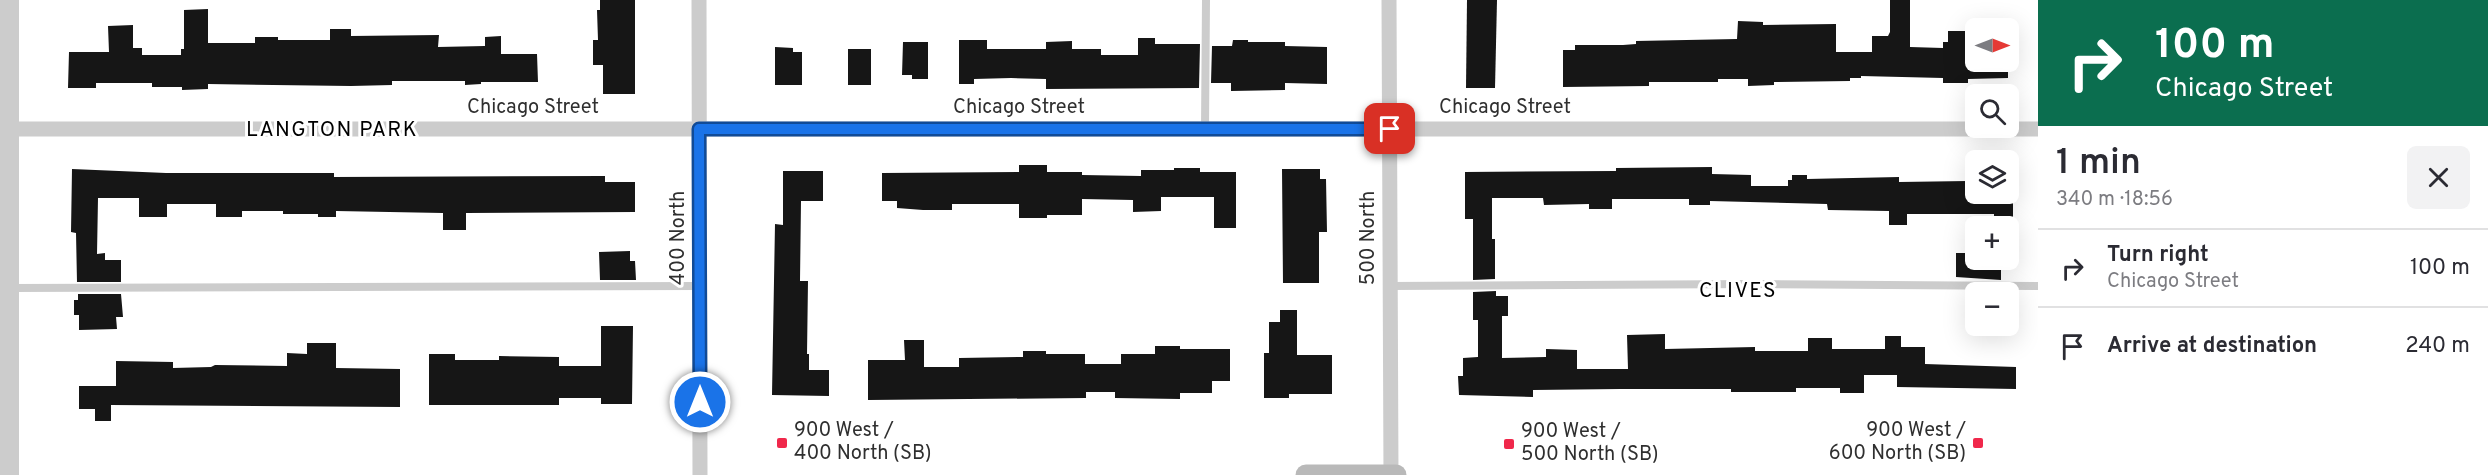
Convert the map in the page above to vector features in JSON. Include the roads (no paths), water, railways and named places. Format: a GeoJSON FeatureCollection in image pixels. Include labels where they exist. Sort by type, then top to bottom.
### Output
{"type":"FeatureCollection","features":[{"type":"Feature","properties":{"kind":"main road"},"geometry":{"type":"LineString","coordinates":[[1306,475],[1396,475]]}},
{"type":"Feature","properties":{"kind":"street"},"geometry":{"type":"LineString","coordinates":[[9,0],[5,129],[9,288],[9,475]]}},
{"type":"Feature","properties":{"kind":"street","name":"400 North"},"geometry":{"type":"LineString","coordinates":[[699,0],[700,475]]}},
{"type":"Feature","properties":{"kind":"street","name":"500 North"},"geometry":{"type":"LineString","coordinates":[[1389,0],[1391,475]]}},
{"type":"Feature","properties":{"kind":"street","name":"Chicago Street"},"geometry":{"type":"LineString","coordinates":[[5,129],[2038,129]]}},
{"type":"Feature","properties":{"kind":"lane"},"geometry":{"type":"LineString","coordinates":[[1205,129],[1206,0]]}},
{"type":"Feature","properties":{"kind":"lane"},"geometry":{"type":"LineString","coordinates":[[1390,286],[1744,284],[2038,286]]}},
{"type":"Feature","properties":{"kind":"lane"},"geometry":{"type":"LineString","coordinates":[[9,288],[700,286]]}},
{"type":"Feature","properties":{"kind":"place","name":"900 West / 400 North (SB)"},"geometry":{"type":"Point","coordinates":[782,443]}},
{"type":"Feature","properties":{"kind":"place","name":"900 West / 600 North (SB)"},"geometry":{"type":"Point","coordinates":[1978,443]}},
{"type":"Feature","properties":{"kind":"place","name":"900 West / 500 North (SB)"},"geometry":{"type":"Point","coordinates":[1509,444]}},
{"type":"Feature","properties":{"kind":"district","name":"LANGTON PARK"},"geometry":{"type":"Point","coordinates":[332,130]}},
{"type":"Feature","properties":{"kind":"district","name":"CLIVES"},"geometry":{"type":"Point","coordinates":[1738,291]}}]}
